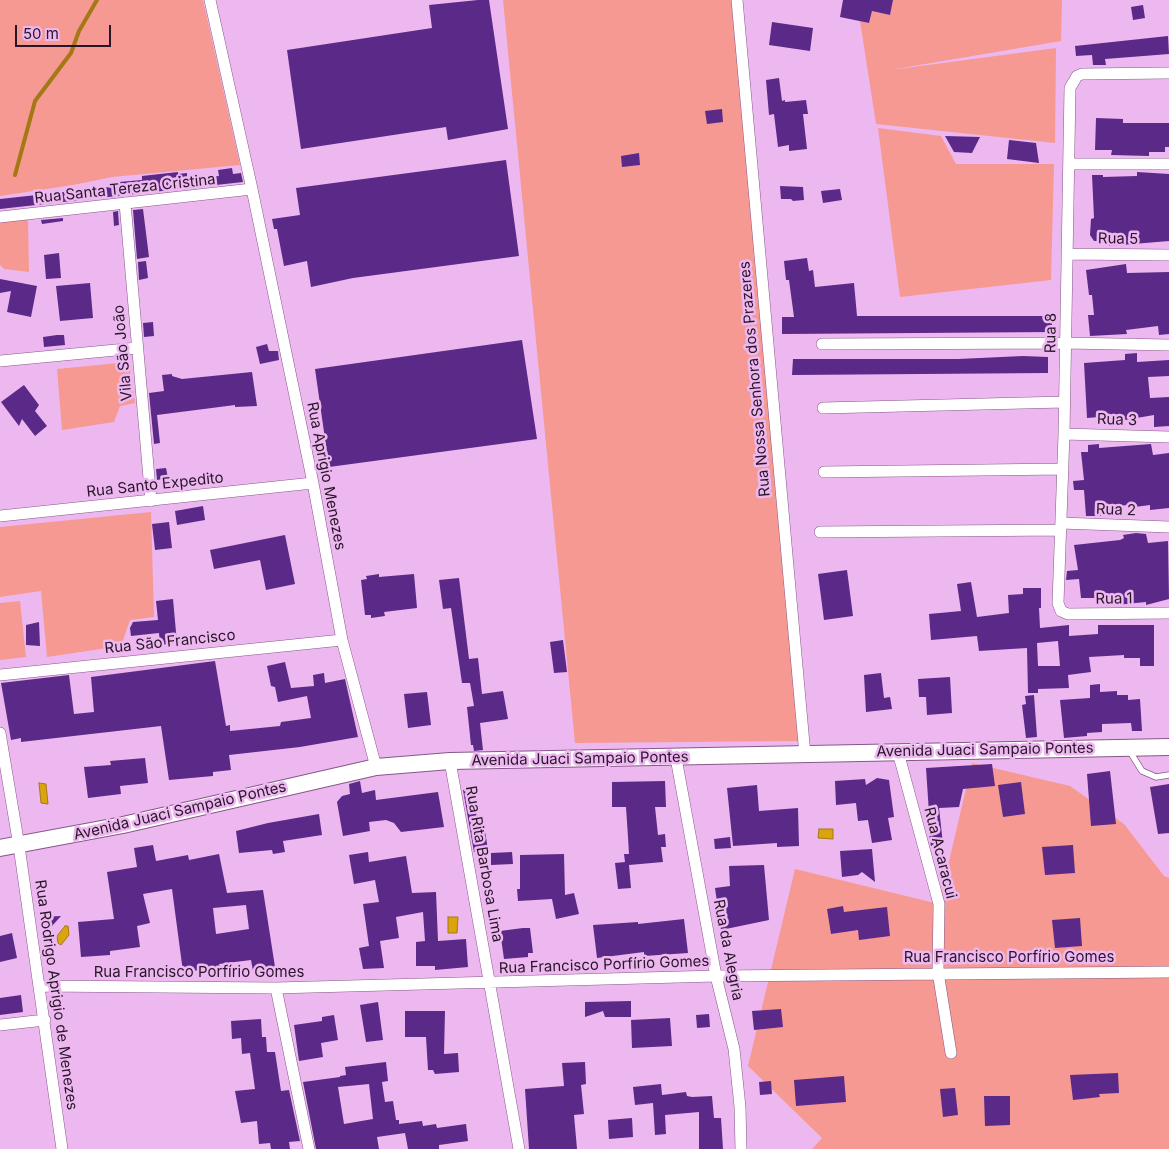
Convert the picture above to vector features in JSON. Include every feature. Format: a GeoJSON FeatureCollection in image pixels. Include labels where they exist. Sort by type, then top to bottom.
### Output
{"type":"FeatureCollection","features":[{"type":"Feature","properties":{"kind":"main road","name":"Avenida Juaci Sampaio Pontes"},"geometry":{"type":"LineString","coordinates":[[0,848],[19,846],[123,825],[376,767],[450,761],[1169,747]]}},
{"type":"Feature","properties":{"kind":"street","name":"Rua Aprigio Menezes"},"geometry":{"type":"LineString","coordinates":[[210,0],[313,483],[342,640],[376,767]]}},
{"type":"Feature","properties":{"kind":"street","name":"Rua Nossa Senhora dos Prazeres"},"geometry":{"type":"LineString","coordinates":[[737,0],[805,755]]}},
{"type":"Feature","properties":{"kind":"street","name":"Rua 8"},"geometry":{"type":"LineString","coordinates":[[1061,611],[1058,603],[1064,434],[1070,88],[1077,76],[1096,73],[1169,73]]}},
{"type":"Feature","properties":{"kind":"street"},"geometry":{"type":"LineString","coordinates":[[1069,164],[1169,164]]}},
{"type":"Feature","properties":{"kind":"street","name":"Rua Santa Tereza Cristina"},"geometry":{"type":"LineString","coordinates":[[0,216],[252,190]]}},
{"type":"Feature","properties":{"kind":"street","name":"Vila São João"},"geometry":{"type":"LineString","coordinates":[[125,203],[151,500]]}},
{"type":"Feature","properties":{"kind":"street","name":"Rua 5"},"geometry":{"type":"LineString","coordinates":[[1067,254],[1169,255]]}},
{"type":"Feature","properties":{"kind":"street"},"geometry":{"type":"LineString","coordinates":[[822,344],[1066,343],[1169,345]]}},
{"type":"Feature","properties":{"kind":"street"},"geometry":{"type":"LineString","coordinates":[[0,362],[137,348]]}},
{"type":"Feature","properties":{"kind":"street"},"geometry":{"type":"LineString","coordinates":[[823,408],[1064,402]]}},
{"type":"Feature","properties":{"kind":"street","name":"Rua 3"},"geometry":{"type":"LineString","coordinates":[[1064,434],[1169,437]]}},
{"type":"Feature","properties":{"kind":"street"},"geometry":{"type":"LineString","coordinates":[[824,472],[1063,469]]}},
{"type":"Feature","properties":{"kind":"street","name":"Rua Santo Expedito"},"geometry":{"type":"LineString","coordinates":[[0,516],[313,483]]}},
{"type":"Feature","properties":{"kind":"street","name":"Rua 2"},"geometry":{"type":"LineString","coordinates":[[820,532],[1061,526],[1169,527]]}},
{"type":"Feature","properties":{"kind":"street","name":"Rua 1"},"geometry":{"type":"LineString","coordinates":[[1061,611],[1068,614],[1169,613]]}},
{"type":"Feature","properties":{"kind":"street","name":"Rua São Francisco"},"geometry":{"type":"LineString","coordinates":[[0,675],[342,640]]}},
{"type":"Feature","properties":{"kind":"street","name":"Rua Rodrigo Aprigio de Menezes"},"geometry":{"type":"LineString","coordinates":[[0,733],[40,986],[62,1149]]}},
{"type":"Feature","properties":{"kind":"street","name":"Rua Acaracui"},"geometry":{"type":"LineString","coordinates":[[898,752],[939,904],[938,972],[952,1053]]}},
{"type":"Feature","properties":{"kind":"street","name":"Rua da Alegria"},"geometry":{"type":"LineString","coordinates":[[676,758],[716,976],[734,1049],[740,1107],[741,1149]]}},
{"type":"Feature","properties":{"kind":"street","name":"Rua Rita Barbosa Lima"},"geometry":{"type":"LineString","coordinates":[[450,761],[519,1149]]}},
{"type":"Feature","properties":{"kind":"street","name":"Rua Francisco Porfírio Gomes"},"geometry":{"type":"LineString","coordinates":[[40,986],[276,988],[938,972],[1169,972]]}},
{"type":"Feature","properties":{"kind":"street"},"geometry":{"type":"LineString","coordinates":[[276,988],[309,1149]]}},
{"type":"Feature","properties":{"kind":"street"},"geometry":{"type":"LineString","coordinates":[[0,1025],[45,1020]]}},
{"type":"Feature","properties":{"kind":"lane"},"geometry":{"type":"LineString","coordinates":[[1128,748],[1142,771],[1156,777],[1169,775]]}},
{"type":"Feature","properties":{"kind":"shaded area"},"geometry":{"type":"Polygon","coordinates":[[[0,0],[203,0],[240,165],[112,177],[0,196],[0,0]]]}},
{"type":"Feature","properties":{"kind":"shaded area"},"geometry":{"type":"Polygon","coordinates":[[[503,0],[735,0],[801,741],[575,743],[503,0]]]}},
{"type":"Feature","properties":{"kind":"shaded area"},"geometry":{"type":"Polygon","coordinates":[[[893,0],[1062,0],[1061,41],[890,70],[1056,48],[1055,143],[876,124],[860,21],[869,23],[872,11],[890,15],[893,0]]]}},
{"type":"Feature","properties":{"kind":"shaded area"},"geometry":{"type":"Polygon","coordinates":[[[878,128],[941,136],[956,164],[1054,164],[1051,280],[900,297],[878,128]]]}},
{"type":"Feature","properties":{"kind":"shaded area"},"geometry":{"type":"Polygon","coordinates":[[[28,219],[29,272],[4,269],[0,265],[0,222],[28,219]]]}},
{"type":"Feature","properties":{"kind":"shaded area"},"geometry":{"type":"Polygon","coordinates":[[[129,362],[135,403],[120,406],[114,422],[62,430],[57,369],[129,362]]]}},
{"type":"Feature","properties":{"kind":"shaded area"},"geometry":{"type":"Polygon","coordinates":[[[151,512],[154,617],[130,620],[121,646],[47,657],[41,591],[0,597],[0,527],[151,512]]]}},
{"type":"Feature","properties":{"kind":"shaded area"},"geometry":{"type":"Polygon","coordinates":[[[20,601],[26,657],[0,660],[0,603],[20,601]]]}},
{"type":"Feature","properties":{"kind":"shaded area"},"geometry":{"type":"Polygon","coordinates":[[[972,763],[1070,786],[1124,824],[1164,876],[1169,878],[1169,1149],[812,1149],[822,1138],[748,1066],[795,869],[939,904],[972,763]]]}},
{"type":"Feature","properties":{"kind":"shaded area"},"geometry":{"type":"Polygon","coordinates":[[[39,783],[46,784],[48,804],[41,803],[39,783]]]}},
{"type":"Feature","properties":{"kind":"shaded area"},"geometry":{"type":"Polygon","coordinates":[[[819,829],[833,829],[833,839],[818,838],[819,829]]]}},
{"type":"Feature","properties":{"kind":"shaded area"},"geometry":{"type":"Polygon","coordinates":[[[448,917],[458,917],[457,933],[448,933],[448,917]]]}},
{"type":"Feature","properties":{"kind":"shaded area"},"geometry":{"type":"Polygon","coordinates":[[[65,926],[68,926],[69,935],[61,945],[58,943],[57,936],[65,926]]]}},
{"type":"Feature","properties":{"kind":"building"},"geometry":{"type":"Polygon","coordinates":[[[489,0],[508,129],[448,140],[446,127],[301,149],[287,50],[432,28],[429,5],[489,0]]]}},
{"type":"Feature","properties":{"kind":"building"},"geometry":{"type":"Polygon","coordinates":[[[843,0],[893,0],[890,15],[872,11],[869,23],[840,17],[843,0]]]}},
{"type":"Feature","properties":{"kind":"building"},"geometry":{"type":"Polygon","coordinates":[[[1143,5],[1145,18],[1133,20],[1131,7],[1143,5]]]}},
{"type":"Feature","properties":{"kind":"building"},"geometry":{"type":"Polygon","coordinates":[[[772,22],[813,28],[810,51],[769,45],[772,22]]]}},
{"type":"Feature","properties":{"kind":"building"},"geometry":{"type":"Polygon","coordinates":[[[1168,36],[1169,54],[1105,59],[1106,65],[1093,65],[1092,55],[1076,56],[1075,46],[1168,36]]]}},
{"type":"Feature","properties":{"kind":"building"},"geometry":{"type":"Polygon","coordinates":[[[779,78],[782,101],[806,100],[808,114],[803,114],[807,149],[789,151],[789,145],[778,147],[774,114],[769,115],[766,80],[779,78]]]}},
{"type":"Feature","properties":{"kind":"building"},"geometry":{"type":"Polygon","coordinates":[[[722,109],[723,122],[707,124],[705,111],[722,109]]]}},
{"type":"Feature","properties":{"kind":"building"},"geometry":{"type":"Polygon","coordinates":[[[1096,118],[1123,119],[1123,123],[1169,123],[1169,147],[1165,147],[1165,152],[1149,152],[1149,156],[1111,155],[1112,150],[1095,150],[1096,118]]]}},
{"type":"Feature","properties":{"kind":"building"},"geometry":{"type":"Polygon","coordinates":[[[945,136],[980,137],[972,153],[954,152],[945,136]]]}},
{"type":"Feature","properties":{"kind":"building"},"geometry":{"type":"Polygon","coordinates":[[[1009,140],[1036,143],[1039,163],[1007,159],[1009,140]]]}},
{"type":"Feature","properties":{"kind":"building"},"geometry":{"type":"Polygon","coordinates":[[[639,153],[640,165],[622,167],[621,156],[639,153]]]}},
{"type":"Feature","properties":{"kind":"building"},"geometry":{"type":"Polygon","coordinates":[[[506,160],[519,256],[353,278],[311,287],[307,261],[284,266],[277,229],[274,229],[272,219],[300,215],[296,188],[506,160]]]}},
{"type":"Feature","properties":{"kind":"building"},"geometry":{"type":"Polygon","coordinates":[[[232,168],[233,174],[241,173],[243,182],[0,209],[0,199],[119,186],[119,182],[142,180],[142,176],[178,172],[178,174],[187,173],[187,179],[219,176],[218,170],[232,168]]]}},
{"type":"Feature","properties":{"kind":"building"},"geometry":{"type":"Polygon","coordinates":[[[1137,172],[1169,174],[1169,241],[1109,246],[1108,241],[1094,241],[1090,235],[1091,219],[1094,218],[1092,175],[1103,175],[1103,177],[1137,176],[1137,172]]]}},
{"type":"Feature","properties":{"kind":"building"},"geometry":{"type":"Polygon","coordinates":[[[780,186],[803,187],[804,200],[781,199],[780,186]]]}},
{"type":"Feature","properties":{"kind":"building"},"geometry":{"type":"Polygon","coordinates":[[[840,189],[842,200],[823,203],[821,191],[840,189]]]}},
{"type":"Feature","properties":{"kind":"building"},"geometry":{"type":"Polygon","coordinates":[[[143,209],[149,257],[137,259],[133,210],[143,209]]]}},
{"type":"Feature","properties":{"kind":"building"},"geometry":{"type":"Polygon","coordinates":[[[118,211],[119,225],[114,226],[113,212],[118,211]]]}},
{"type":"Feature","properties":{"kind":"building"},"geometry":{"type":"Polygon","coordinates":[[[63,218],[63,221],[42,224],[41,220],[63,218]]]}},
{"type":"Feature","properties":{"kind":"building"},"geometry":{"type":"Polygon","coordinates":[[[59,253],[61,278],[46,279],[44,255],[59,253]]]}},
{"type":"Feature","properties":{"kind":"building"},"geometry":{"type":"Polygon","coordinates":[[[807,258],[809,271],[813,270],[815,287],[854,283],[857,316],[1052,316],[1052,332],[782,334],[782,317],[794,317],[789,280],[786,280],[784,261],[807,258]]]}},
{"type":"Feature","properties":{"kind":"building"},"geometry":{"type":"Polygon","coordinates":[[[146,261],[148,278],[139,280],[138,262],[146,261]]]}},
{"type":"Feature","properties":{"kind":"building"},"geometry":{"type":"Polygon","coordinates":[[[1126,264],[1127,273],[1169,272],[1169,334],[1159,335],[1158,326],[1126,330],[1127,334],[1090,336],[1088,315],[1094,315],[1092,295],[1089,295],[1086,270],[1126,264]]]}},
{"type":"Feature","properties":{"kind":"building"},"geometry":{"type":"Polygon","coordinates":[[[0,279],[37,286],[31,317],[7,312],[11,291],[0,293],[0,279]]]}},
{"type":"Feature","properties":{"kind":"building"},"geometry":{"type":"Polygon","coordinates":[[[90,283],[93,318],[60,321],[56,286],[90,283]]]}},
{"type":"Feature","properties":{"kind":"building"},"geometry":{"type":"Polygon","coordinates":[[[153,322],[154,336],[144,337],[143,323],[153,322]]]}},
{"type":"Feature","properties":{"kind":"building"},"geometry":{"type":"Polygon","coordinates":[[[64,335],[65,345],[44,347],[43,337],[64,335]]]}},
{"type":"Feature","properties":{"kind":"building"},"geometry":{"type":"Polygon","coordinates":[[[522,340],[537,439],[329,467],[315,369],[522,340]]]}},
{"type":"Feature","properties":{"kind":"building"},"geometry":{"type":"Polygon","coordinates":[[[267,344],[269,351],[278,351],[279,360],[260,364],[256,347],[267,344]]]}},
{"type":"Feature","properties":{"kind":"building"},"geometry":{"type":"Polygon","coordinates":[[[1137,353],[1137,362],[1169,360],[1169,376],[1148,377],[1150,398],[1169,397],[1169,426],[1154,427],[1154,415],[1125,420],[1124,415],[1087,418],[1084,363],[1125,360],[1125,354],[1137,353]]]}},
{"type":"Feature","properties":{"kind":"building"},"geometry":{"type":"Polygon","coordinates":[[[1023,356],[1048,357],[1048,373],[792,375],[793,359],[958,359],[1023,356]]]}},
{"type":"Feature","properties":{"kind":"building"},"geometry":{"type":"Polygon","coordinates":[[[252,372],[257,406],[235,407],[235,405],[157,415],[160,443],[154,444],[149,393],[164,391],[162,375],[172,374],[172,376],[182,379],[252,372]]]}},
{"type":"Feature","properties":{"kind":"building"},"geometry":{"type":"Polygon","coordinates":[[[24,385],[39,405],[35,411],[47,426],[35,436],[22,419],[19,426],[1,402],[24,385]]]}},
{"type":"Feature","properties":{"kind":"building"},"geometry":{"type":"Polygon","coordinates":[[[1099,444],[1099,448],[1151,444],[1153,455],[1169,453],[1169,508],[1150,510],[1150,505],[1127,508],[1127,505],[1100,509],[1101,516],[1086,516],[1084,490],[1074,490],[1073,481],[1084,480],[1081,452],[1088,452],[1088,445],[1099,444]]]}},
{"type":"Feature","properties":{"kind":"building"},"geometry":{"type":"Polygon","coordinates":[[[166,468],[168,478],[157,480],[156,469],[166,468]]]}},
{"type":"Feature","properties":{"kind":"building"},"geometry":{"type":"Polygon","coordinates":[[[203,506],[205,520],[177,525],[175,511],[203,506]]]}},
{"type":"Feature","properties":{"kind":"building"},"geometry":{"type":"Polygon","coordinates":[[[169,522],[172,548],[155,550],[152,524],[169,522]]]}},
{"type":"Feature","properties":{"kind":"building"},"geometry":{"type":"Polygon","coordinates":[[[1146,534],[1148,543],[1168,541],[1169,599],[1146,605],[1146,602],[1106,606],[1105,598],[1081,598],[1079,579],[1066,580],[1067,571],[1078,570],[1074,545],[1120,540],[1124,538],[1123,535],[1146,534]]]}},
{"type":"Feature","properties":{"kind":"building"},"geometry":{"type":"Polygon","coordinates":[[[285,535],[295,584],[266,590],[260,560],[214,569],[210,550],[285,535]]]}},
{"type":"Feature","properties":{"kind":"building"},"geometry":{"type":"Polygon","coordinates":[[[847,570],[853,616],[824,620],[818,574],[847,570]]]}},
{"type":"Feature","properties":{"kind":"building"},"geometry":{"type":"Polygon","coordinates":[[[379,574],[379,577],[414,574],[417,608],[384,612],[385,616],[371,618],[371,615],[365,615],[361,580],[367,579],[366,576],[379,574]]]}},
{"type":"Feature","properties":{"kind":"building"},"geometry":{"type":"Polygon","coordinates":[[[459,578],[469,659],[478,658],[482,694],[503,691],[508,719],[480,723],[483,750],[474,751],[473,745],[471,745],[467,707],[474,706],[470,683],[462,683],[451,608],[443,609],[439,580],[459,578]]]}},
{"type":"Feature","properties":{"kind":"building"},"geometry":{"type":"Polygon","coordinates":[[[971,582],[977,617],[1009,613],[1008,595],[1023,594],[1023,588],[1041,588],[1040,628],[1069,625],[1069,636],[1098,634],[1098,625],[1154,625],[1154,666],[1140,666],[1140,658],[1124,658],[1124,655],[1089,657],[1091,672],[1068,675],[1069,688],[1038,689],[1038,693],[1028,693],[1027,648],[979,651],[977,636],[931,640],[929,614],[961,611],[957,584],[971,582]],[[1058,641],[1037,643],[1038,666],[1060,666],[1058,641]]]}},
{"type":"Feature","properties":{"kind":"building"},"geometry":{"type":"Polygon","coordinates":[[[173,599],[177,643],[160,645],[159,633],[131,636],[130,628],[133,622],[158,620],[156,601],[173,599]]]}},
{"type":"Feature","properties":{"kind":"building"},"geometry":{"type":"Polygon","coordinates":[[[39,622],[40,646],[26,645],[26,625],[39,622]]]}},
{"type":"Feature","properties":{"kind":"building"},"geometry":{"type":"Polygon","coordinates":[[[563,640],[567,672],[554,673],[550,642],[563,640]]]}},
{"type":"Feature","properties":{"kind":"building"},"geometry":{"type":"Polygon","coordinates":[[[215,661],[226,726],[230,725],[230,731],[280,726],[281,722],[311,718],[307,696],[278,702],[275,687],[271,686],[267,666],[285,662],[291,688],[314,686],[313,675],[324,673],[325,683],[345,679],[358,737],[300,747],[229,755],[231,770],[213,772],[213,776],[169,780],[161,726],[21,742],[21,738],[11,740],[1,683],[69,675],[74,714],[94,712],[91,677],[215,661]]]}},
{"type":"Feature","properties":{"kind":"building"},"geometry":{"type":"Polygon","coordinates":[[[881,673],[884,698],[890,697],[892,709],[866,712],[864,675],[881,673]]]}},
{"type":"Feature","properties":{"kind":"building"},"geometry":{"type":"Polygon","coordinates":[[[950,677],[952,713],[927,715],[926,697],[919,697],[918,679],[950,677]]]}},
{"type":"Feature","properties":{"kind":"building"},"geometry":{"type":"Polygon","coordinates":[[[1100,684],[1100,692],[1117,691],[1117,695],[1128,695],[1128,700],[1140,699],[1142,731],[1132,731],[1131,723],[1102,724],[1102,732],[1087,733],[1087,736],[1064,738],[1060,700],[1090,698],[1090,685],[1100,684]]]}},
{"type":"Feature","properties":{"kind":"building"},"geometry":{"type":"Polygon","coordinates":[[[427,692],[431,725],[408,728],[404,694],[427,692]]]}},
{"type":"Feature","properties":{"kind":"building"},"geometry":{"type":"Polygon","coordinates":[[[1034,695],[1037,737],[1026,738],[1022,705],[1026,704],[1025,696],[1034,695]]]}},
{"type":"Feature","properties":{"kind":"building"},"geometry":{"type":"Polygon","coordinates":[[[145,758],[148,783],[120,786],[121,794],[88,798],[84,767],[111,765],[110,761],[145,758]]]}},
{"type":"Feature","properties":{"kind":"building"},"geometry":{"type":"Polygon","coordinates":[[[992,764],[995,786],[963,789],[959,807],[939,808],[943,844],[931,846],[926,814],[929,813],[926,768],[992,764]]]}},
{"type":"Feature","properties":{"kind":"building"},"geometry":{"type":"Polygon","coordinates":[[[1110,771],[1116,824],[1091,826],[1087,774],[1110,771]]]}},
{"type":"Feature","properties":{"kind":"building"},"geometry":{"type":"Polygon","coordinates":[[[877,778],[889,780],[894,817],[888,818],[892,840],[872,843],[868,820],[858,821],[856,803],[836,805],[835,781],[865,779],[866,785],[877,778]]]}},
{"type":"Feature","properties":{"kind":"building"},"geometry":{"type":"Polygon","coordinates":[[[360,781],[362,793],[375,790],[376,800],[438,792],[444,827],[401,832],[394,823],[386,820],[369,822],[370,831],[343,836],[337,802],[342,796],[350,794],[349,784],[360,781]]]}},
{"type":"Feature","properties":{"kind":"building"},"geometry":{"type":"Polygon","coordinates":[[[665,781],[666,807],[655,807],[658,835],[665,834],[666,847],[661,847],[663,862],[629,865],[631,888],[618,889],[615,863],[625,862],[624,854],[629,854],[626,807],[612,807],[612,782],[665,781]]]}},
{"type":"Feature","properties":{"kind":"building"},"geometry":{"type":"Polygon","coordinates":[[[1021,782],[1025,814],[1003,817],[998,785],[1021,782]]]}},
{"type":"Feature","properties":{"kind":"building"},"geometry":{"type":"Polygon","coordinates":[[[1169,784],[1169,833],[1158,834],[1150,787],[1169,784]]]}},
{"type":"Feature","properties":{"kind":"building"},"geometry":{"type":"Polygon","coordinates":[[[757,785],[759,811],[798,808],[799,846],[777,847],[777,843],[733,846],[727,788],[757,785]]]}},
{"type":"Feature","properties":{"kind":"building"},"geometry":{"type":"Polygon","coordinates":[[[472,789],[477,819],[483,818],[488,850],[474,852],[463,790],[472,789]]]}},
{"type":"Feature","properties":{"kind":"building"},"geometry":{"type":"Polygon","coordinates":[[[319,814],[322,835],[283,841],[285,852],[273,854],[272,850],[239,853],[236,831],[319,814]]]}},
{"type":"Feature","properties":{"kind":"building"},"geometry":{"type":"Polygon","coordinates":[[[730,837],[731,848],[715,849],[714,839],[730,837]]]}},
{"type":"Feature","properties":{"kind":"building"},"geometry":{"type":"Polygon","coordinates":[[[153,845],[156,861],[188,855],[189,860],[219,854],[227,893],[263,890],[275,967],[253,971],[251,960],[219,964],[220,968],[183,972],[172,889],[143,894],[150,923],[137,926],[140,947],[110,951],[110,955],[81,957],[78,922],[114,919],[107,872],[137,867],[134,848],[153,845]],[[246,905],[213,908],[216,934],[249,929],[246,905]]]}},
{"type":"Feature","properties":{"kind":"building"},"geometry":{"type":"Polygon","coordinates":[[[1073,845],[1075,873],[1045,875],[1042,847],[1073,845]]]}},
{"type":"Feature","properties":{"kind":"building"},"geometry":{"type":"Polygon","coordinates":[[[872,849],[875,882],[862,872],[858,875],[842,877],[840,851],[872,849]]]}},
{"type":"Feature","properties":{"kind":"building"},"geometry":{"type":"Polygon","coordinates":[[[368,852],[369,862],[406,856],[412,893],[436,892],[438,941],[466,939],[468,967],[435,970],[435,966],[416,966],[416,942],[425,941],[423,912],[396,917],[399,938],[380,941],[384,968],[363,969],[359,948],[369,946],[363,904],[379,902],[375,880],[354,884],[349,855],[368,852]]]}},
{"type":"Feature","properties":{"kind":"building"},"geometry":{"type":"Polygon","coordinates":[[[512,852],[513,864],[491,865],[491,853],[512,852]]]}},
{"type":"Feature","properties":{"kind":"building"},"geometry":{"type":"Polygon","coordinates":[[[564,854],[565,895],[574,893],[579,914],[556,919],[552,899],[518,901],[517,889],[520,889],[520,855],[564,854]]]}},
{"type":"Feature","properties":{"kind":"building"},"geometry":{"type":"Polygon","coordinates":[[[764,865],[769,920],[721,930],[715,888],[730,886],[729,866],[764,865]]]}},
{"type":"Feature","properties":{"kind":"building"},"geometry":{"type":"Polygon","coordinates":[[[843,906],[844,912],[887,907],[890,936],[859,940],[858,930],[831,934],[827,909],[843,906]]]}},
{"type":"Feature","properties":{"kind":"building"},"geometry":{"type":"Polygon","coordinates":[[[61,916],[43,936],[43,917],[61,916]]]}},
{"type":"Feature","properties":{"kind":"building"},"geometry":{"type":"Polygon","coordinates":[[[1080,918],[1082,946],[1055,948],[1052,920],[1080,918]]]}},
{"type":"Feature","properties":{"kind":"building"},"geometry":{"type":"Polygon","coordinates":[[[684,919],[688,953],[644,956],[644,952],[597,958],[593,925],[638,922],[638,924],[684,919]]]}},
{"type":"Feature","properties":{"kind":"building"},"geometry":{"type":"Polygon","coordinates":[[[530,928],[533,953],[528,953],[528,957],[504,959],[500,931],[530,928]]]}},
{"type":"Feature","properties":{"kind":"building"},"geometry":{"type":"Polygon","coordinates":[[[12,933],[17,958],[0,962],[0,936],[12,933]]]}},
{"type":"Feature","properties":{"kind":"building"},"geometry":{"type":"Polygon","coordinates":[[[21,995],[23,1012],[0,1015],[0,998],[21,995]]]}},
{"type":"Feature","properties":{"kind":"building"},"geometry":{"type":"Polygon","coordinates":[[[631,1001],[631,1017],[605,1017],[603,1011],[585,1017],[585,1002],[631,1001]]]}},
{"type":"Feature","properties":{"kind":"building"},"geometry":{"type":"Polygon","coordinates":[[[378,1002],[383,1040],[366,1042],[360,1005],[378,1002]]]}},
{"type":"Feature","properties":{"kind":"building"},"geometry":{"type":"Polygon","coordinates":[[[781,1009],[783,1027],[754,1030],[752,1011],[781,1009]]]}},
{"type":"Feature","properties":{"kind":"building"},"geometry":{"type":"Polygon","coordinates":[[[405,1011],[445,1011],[444,1054],[458,1053],[459,1072],[435,1074],[433,1070],[428,1070],[426,1037],[405,1037],[405,1011]]]}},
{"type":"Feature","properties":{"kind":"building"},"geometry":{"type":"Polygon","coordinates":[[[709,1014],[710,1027],[697,1028],[696,1015],[709,1014]]]}},
{"type":"Feature","properties":{"kind":"building"},"geometry":{"type":"Polygon","coordinates":[[[334,1015],[338,1040],[321,1043],[323,1057],[299,1061],[294,1025],[322,1021],[322,1017],[334,1015]]]}},
{"type":"Feature","properties":{"kind":"building"},"geometry":{"type":"Polygon","coordinates":[[[670,1018],[672,1046],[632,1048],[631,1020],[670,1018]]]}},
{"type":"Feature","properties":{"kind":"building"},"geometry":{"type":"Polygon","coordinates":[[[261,1019],[262,1037],[266,1037],[267,1052],[275,1052],[281,1091],[289,1090],[300,1141],[289,1142],[290,1149],[271,1149],[270,1143],[259,1144],[257,1121],[241,1123],[235,1091],[255,1089],[250,1053],[242,1054],[241,1038],[232,1039],[231,1021],[261,1019]]]}},
{"type":"Feature","properties":{"kind":"building"},"geometry":{"type":"Polygon","coordinates":[[[386,1062],[388,1081],[382,1082],[385,1102],[393,1101],[396,1120],[399,1120],[399,1124],[422,1121],[423,1126],[436,1124],[437,1128],[466,1124],[468,1141],[439,1145],[439,1149],[408,1149],[405,1133],[377,1137],[379,1149],[316,1149],[303,1082],[346,1075],[345,1067],[386,1062]],[[369,1084],[338,1087],[344,1124],[373,1119],[369,1084]]]}},
{"type":"Feature","properties":{"kind":"building"},"geometry":{"type":"Polygon","coordinates":[[[585,1062],[586,1084],[581,1085],[584,1114],[574,1115],[577,1149],[529,1149],[525,1089],[564,1086],[562,1063],[585,1062]]]}},
{"type":"Feature","properties":{"kind":"building"},"geometry":{"type":"Polygon","coordinates":[[[1118,1073],[1119,1093],[1099,1094],[1100,1097],[1073,1100],[1070,1075],[1118,1073]]]}},
{"type":"Feature","properties":{"kind":"building"},"geometry":{"type":"Polygon","coordinates":[[[844,1076],[846,1102],[796,1106],[794,1080],[844,1076]]]}},
{"type":"Feature","properties":{"kind":"building"},"geometry":{"type":"Polygon","coordinates":[[[771,1081],[772,1094],[760,1095],[759,1082],[771,1081]]]}},
{"type":"Feature","properties":{"kind":"building"},"geometry":{"type":"Polygon","coordinates":[[[661,1084],[662,1095],[686,1092],[687,1096],[692,1097],[712,1096],[714,1118],[721,1118],[723,1149],[699,1149],[699,1112],[665,1115],[666,1134],[655,1135],[653,1103],[635,1105],[633,1087],[661,1084]]]}},
{"type":"Feature","properties":{"kind":"building"},"geometry":{"type":"Polygon","coordinates":[[[955,1088],[958,1115],[943,1117],[940,1089],[955,1088]]]}},
{"type":"Feature","properties":{"kind":"building"},"geometry":{"type":"Polygon","coordinates":[[[984,1096],[1010,1096],[1010,1125],[985,1126],[984,1096]]]}},
{"type":"Feature","properties":{"kind":"building"},"geometry":{"type":"Polygon","coordinates":[[[632,1118],[633,1137],[609,1139],[608,1120],[632,1118]]]}},
{"type":"Feature","properties":{"kind":"waterway"},"geometry":{"type":"LineString","coordinates":[[15,175],[35,101],[71,53],[79,31],[97,0]]}}]}
